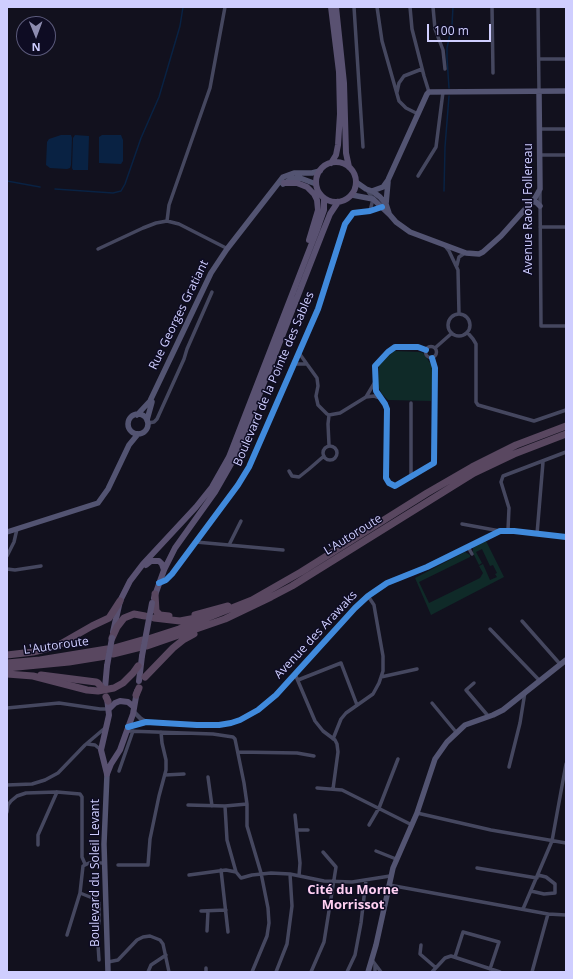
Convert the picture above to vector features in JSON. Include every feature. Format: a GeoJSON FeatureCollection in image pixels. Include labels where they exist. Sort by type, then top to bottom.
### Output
{"type":"FeatureCollection","features":[{"type":"Feature","properties":{"kind":"highway","name":"L'Autoroute"},"geometry":{"type":"LineString","coordinates":[[145,643],[230,610],[275,588],[472,467],[516,445],[566,426]]}},
{"type":"Feature","properties":{"kind":"highway","name":"L'Autoroute"},"geometry":{"type":"LineString","coordinates":[[7,668],[61,663],[110,652],[224,619],[292,586],[433,497],[474,473],[514,454],[566,434]]}},
{"type":"Feature","properties":{"kind":"highway"},"geometry":{"type":"LineString","coordinates":[[154,618],[171,621],[187,620],[202,616],[275,588]]}},
{"type":"Feature","properties":{"kind":"highway"},"geometry":{"type":"LineString","coordinates":[[155,594],[154,603],[157,612],[165,616],[195,615],[228,606]]}},
{"type":"Feature","properties":{"kind":"highway"},"geometry":{"type":"LineString","coordinates":[[7,655],[33,652],[57,646],[109,618],[120,601]]}},
{"type":"Feature","properties":{"kind":"highway"},"geometry":{"type":"LineString","coordinates":[[112,638],[119,623],[124,618],[134,614],[145,616]]}},
{"type":"Feature","properties":{"kind":"highway"},"geometry":{"type":"LineString","coordinates":[[139,686],[166,655],[183,640],[224,619]]}},
{"type":"Feature","properties":{"kind":"highway","name":"L'Autoroute"},"geometry":{"type":"LineString","coordinates":[[7,663],[110,652]]}},
{"type":"Feature","properties":{"kind":"highway"},"geometry":{"type":"LineString","coordinates":[[7,674],[33,676],[87,690],[98,691],[114,688],[123,683],[133,673],[142,657]]}},
{"type":"Feature","properties":{"kind":"highway"},"geometry":{"type":"LineString","coordinates":[[7,674],[32,674],[96,682],[103,688]]}},
{"type":"Feature","properties":{"kind":"main road"},"geometry":{"type":"LineString","coordinates":[[330,163],[340,163],[349,167],[353,171],[356,182],[352,195],[338,202],[333,202],[324,198],[320,194],[316,184],[320,171],[330,163],[336,155],[338,145],[340,114],[339,72],[331,7]]}},
{"type":"Feature","properties":{"kind":"main road"},"geometry":{"type":"LineString","coordinates":[[336,7],[344,83],[346,153],[349,167]]}},
{"type":"Feature","properties":{"kind":"main road","name":"Avenue Raoul Follereau"},"geometry":{"type":"LineString","coordinates":[[539,91],[540,189]]}},
{"type":"Feature","properties":{"kind":"main road"},"geometry":{"type":"LineString","coordinates":[[369,190],[383,187],[388,180],[429,92],[566,91]]}},
{"type":"Feature","properties":{"kind":"main road","name":"Rue Georges Gratiant"},"geometry":{"type":"LineString","coordinates":[[151,401],[211,273],[228,249],[280,185],[283,177],[290,174],[320,171]]}},
{"type":"Feature","properties":{"kind":"main road"},"geometry":{"type":"LineString","coordinates":[[280,185],[292,179],[300,178],[316,184]]}},
{"type":"Feature","properties":{"kind":"main road"},"geometry":{"type":"LineString","coordinates":[[384,206],[388,180]]}},
{"type":"Feature","properties":{"kind":"main road"},"geometry":{"type":"LineString","coordinates":[[356,182],[380,197],[390,215],[404,230],[466,253],[479,254],[486,250],[531,202],[540,189]]}},
{"type":"Feature","properties":{"kind":"main road"},"geometry":{"type":"LineString","coordinates":[[280,185],[297,183],[306,186],[314,194],[318,205],[317,214],[296,284]]}},
{"type":"Feature","properties":{"kind":"main road"},"geometry":{"type":"LineString","coordinates":[[352,195],[373,199],[384,206]]}},
{"type":"Feature","properties":{"kind":"main road"},"geometry":{"type":"LineString","coordinates":[[103,688],[120,601],[124,592],[134,575],[196,507],[221,473],[235,445],[323,213],[324,198]]}},
{"type":"Feature","properties":{"kind":"main road"},"geometry":{"type":"LineString","coordinates":[[155,594],[158,583],[175,548],[215,492],[235,457],[330,214],[338,202]]}},
{"type":"Feature","properties":{"kind":"main road"},"geometry":{"type":"LineString","coordinates":[[531,202],[536,202],[540,206]]}},
{"type":"Feature","properties":{"kind":"main road"},"geometry":{"type":"LineString","coordinates":[[129,445],[129,421],[151,401]]}},
{"type":"Feature","properties":{"kind":"main road"},"geometry":{"type":"LineString","coordinates":[[7,532],[98,503],[108,489],[129,445],[138,434],[145,431],[151,401]]}},
{"type":"Feature","properties":{"kind":"main road"},"geometry":{"type":"LineString","coordinates":[[137,415],[143,416],[147,421]]}},
{"type":"Feature","properties":{"kind":"main road"},"geometry":{"type":"LineString","coordinates":[[130,429],[138,434]]}},
{"type":"Feature","properties":{"kind":"main road"},"geometry":{"type":"LineString","coordinates":[[134,575],[149,563],[154,561],[161,562],[164,570]]}},
{"type":"Feature","properties":{"kind":"main road","name":"Boulevard du Soleil Levant"},"geometry":{"type":"LineString","coordinates":[[107,774],[129,730],[139,686],[142,657],[154,603]]}},
{"type":"Feature","properties":{"kind":"main road"},"geometry":{"type":"LineString","coordinates":[[368,972],[374,962],[390,876],[396,859],[417,814],[435,759],[447,742],[465,725],[489,717],[503,710],[566,660]]}},
{"type":"Feature","properties":{"kind":"main road"},"geometry":{"type":"LineString","coordinates":[[107,698],[109,709],[102,753],[109,758],[116,756]]}},
{"type":"Feature","properties":{"kind":"main road"},"geometry":{"type":"LineString","coordinates":[[109,709],[115,703],[120,701],[128,702],[134,709]]}},
{"type":"Feature","properties":{"kind":"main road","name":"Boulevard du Soleil Levant"},"geometry":{"type":"LineString","coordinates":[[102,753],[107,774],[104,844],[108,972]]}},
{"type":"Feature","properties":{"kind":"street"},"geometry":{"type":"LineString","coordinates":[[167,221],[169,205],[210,88],[225,7]]}},
{"type":"Feature","properties":{"kind":"street"},"geometry":{"type":"LineString","coordinates":[[354,7],[363,147]]}},
{"type":"Feature","properties":{"kind":"street"},"geometry":{"type":"LineString","coordinates":[[377,7],[382,41],[399,101],[403,106],[418,114]]}},
{"type":"Feature","properties":{"kind":"street"},"geometry":{"type":"LineString","coordinates":[[410,7],[410,18],[426,86],[429,92]]}},
{"type":"Feature","properties":{"kind":"street"},"geometry":{"type":"LineString","coordinates":[[433,7],[435,29],[443,50],[445,69]]}},
{"type":"Feature","properties":{"kind":"street"},"geometry":{"type":"LineString","coordinates":[[492,7],[493,73]]}},
{"type":"Feature","properties":{"kind":"street"},"geometry":{"type":"LineString","coordinates":[[538,7],[539,91]]}},
{"type":"Feature","properties":{"kind":"street"},"geometry":{"type":"LineString","coordinates":[[539,59],[566,59]]}},
{"type":"Feature","properties":{"kind":"street"},"geometry":{"type":"LineString","coordinates":[[397,93],[399,83],[404,76],[422,69]]}},
{"type":"Feature","properties":{"kind":"street"},"geometry":{"type":"LineString","coordinates":[[418,176],[436,147],[443,92]]}},
{"type":"Feature","properties":{"kind":"street"},"geometry":{"type":"LineString","coordinates":[[540,129],[566,129]]}},
{"type":"Feature","properties":{"kind":"street"},"geometry":{"type":"LineString","coordinates":[[540,155],[566,154]]}},
{"type":"Feature","properties":{"kind":"street","name":"Avenue Raoul Follereau"},"geometry":{"type":"LineString","coordinates":[[540,189],[541,326],[566,326]]}},
{"type":"Feature","properties":{"kind":"street"},"geometry":{"type":"LineString","coordinates":[[369,190],[373,199],[370,211]]}},
{"type":"Feature","properties":{"kind":"street","name":"Boulevard de la Pointe des Sables"},"geometry":{"type":"LineString","coordinates":[[158,583],[166,580],[172,574],[238,485],[249,467],[318,309],[345,224],[353,213],[370,211],[384,206]]}},
{"type":"Feature","properties":{"kind":"street"},"geometry":{"type":"LineString","coordinates":[[98,249],[142,228],[167,221],[179,224],[228,249]]}},
{"type":"Feature","properties":{"kind":"street"},"geometry":{"type":"LineString","coordinates":[[540,227],[566,227]]}},
{"type":"Feature","properties":{"kind":"street"},"geometry":{"type":"LineString","coordinates":[[442,244],[449,251],[457,266],[459,274],[459,314]]}},
{"type":"Feature","properties":{"kind":"street"},"geometry":{"type":"LineString","coordinates":[[457,266],[459,257],[466,253]]}},
{"type":"Feature","properties":{"kind":"street"},"geometry":{"type":"LineString","coordinates":[[147,421],[154,422],[158,416],[212,292]]}},
{"type":"Feature","properties":{"kind":"street"},"geometry":{"type":"LineString","coordinates":[[459,314],[466,316],[469,321],[470,328],[467,332],[461,336],[454,335],[452,333],[448,326],[452,316],[459,314]]}},
{"type":"Feature","properties":{"kind":"street"},"geometry":{"type":"LineString","coordinates":[[467,332],[476,344],[476,402],[478,405],[532,421],[566,410]]}},
{"type":"Feature","properties":{"kind":"street"},"geometry":{"type":"LineString","coordinates":[[432,358],[435,368],[434,463],[395,486],[386,478],[387,409],[376,391],[375,369],[377,364],[391,349],[395,347],[418,348],[426,350],[430,347],[435,348],[452,333]]}},
{"type":"Feature","properties":{"kind":"street"},"geometry":{"type":"LineString","coordinates":[[432,358],[437,354],[435,348]]}},
{"type":"Feature","properties":{"kind":"street"},"geometry":{"type":"LineString","coordinates":[[426,350],[426,355],[429,358],[432,358]]}},
{"type":"Feature","properties":{"kind":"street"},"geometry":{"type":"LineString","coordinates":[[299,353],[317,378],[318,382],[316,396],[318,404],[329,415]]}},
{"type":"Feature","properties":{"kind":"street"},"geometry":{"type":"LineString","coordinates":[[294,364],[307,364]]}},
{"type":"Feature","properties":{"kind":"street"},"geometry":{"type":"LineString","coordinates":[[366,397],[375,382]]}},
{"type":"Feature","properties":{"kind":"street"},"geometry":{"type":"LineString","coordinates":[[329,415],[340,413],[366,397],[374,396],[381,399]]}},
{"type":"Feature","properties":{"kind":"street"},"geometry":{"type":"LineString","coordinates":[[411,403],[411,477]]}},
{"type":"Feature","properties":{"kind":"street"},"geometry":{"type":"LineString","coordinates":[[329,415],[329,445]]}},
{"type":"Feature","properties":{"kind":"street"},"geometry":{"type":"LineString","coordinates":[[289,471],[292,476],[299,477],[324,456],[324,449],[329,445]]}},
{"type":"Feature","properties":{"kind":"street"},"geometry":{"type":"LineString","coordinates":[[324,456],[330,460],[337,455],[336,448],[329,445]]}},
{"type":"Feature","properties":{"kind":"street"},"geometry":{"type":"LineString","coordinates":[[508,530],[509,508],[501,482],[503,476],[566,452]]}},
{"type":"Feature","properties":{"kind":"street"},"geometry":{"type":"LineString","coordinates":[[537,534],[543,462]]}},
{"type":"Feature","properties":{"kind":"street"},"geometry":{"type":"LineString","coordinates":[[229,545],[241,520]]}},
{"type":"Feature","properties":{"kind":"street"},"geometry":{"type":"LineString","coordinates":[[462,524],[500,531]]}},
{"type":"Feature","properties":{"kind":"street"},"geometry":{"type":"LineString","coordinates":[[7,556],[14,542],[17,529]]}},
{"type":"Feature","properties":{"kind":"street","name":"Avenue des Arawaks"},"geometry":{"type":"LineString","coordinates":[[129,730],[146,722],[197,725],[231,724],[249,716],[276,696],[355,608],[368,596],[387,583],[427,567],[500,531],[508,530],[566,537]]}},
{"type":"Feature","properties":{"kind":"street"},"geometry":{"type":"LineString","coordinates":[[196,542],[283,550]]}},
{"type":"Feature","properties":{"kind":"street"},"geometry":{"type":"LineString","coordinates":[[468,547],[472,554]]}},
{"type":"Feature","properties":{"kind":"street"},"geometry":{"type":"LineString","coordinates":[[7,569],[15,570],[41,566]]}},
{"type":"Feature","properties":{"kind":"street"},"geometry":{"type":"LineString","coordinates":[[333,739],[341,719],[346,713],[373,694],[381,677],[383,663],[378,629],[374,605],[368,596]]}},
{"type":"Feature","properties":{"kind":"street"},"geometry":{"type":"LineString","coordinates":[[522,621],[560,664]]}},
{"type":"Feature","properties":{"kind":"street"},"geometry":{"type":"LineString","coordinates":[[490,629],[539,680]]}},
{"type":"Feature","properties":{"kind":"street"},"geometry":{"type":"LineString","coordinates":[[298,680],[341,663],[357,705]]}},
{"type":"Feature","properties":{"kind":"street"},"geometry":{"type":"LineString","coordinates":[[381,677],[417,669]]}},
{"type":"Feature","properties":{"kind":"street"},"geometry":{"type":"LineString","coordinates":[[295,674],[315,721],[323,731],[336,742],[338,747],[333,789]]}},
{"type":"Feature","properties":{"kind":"street"},"geometry":{"type":"LineString","coordinates":[[474,683],[466,690],[489,717]]}},
{"type":"Feature","properties":{"kind":"street"},"geometry":{"type":"LineString","coordinates":[[509,767],[526,691]]}},
{"type":"Feature","properties":{"kind":"street"},"geometry":{"type":"LineString","coordinates":[[432,703],[456,732]]}},
{"type":"Feature","properties":{"kind":"street"},"geometry":{"type":"LineString","coordinates":[[7,708],[59,704],[100,710],[109,709]]}},
{"type":"Feature","properties":{"kind":"street"},"geometry":{"type":"LineString","coordinates":[[134,709],[141,719],[146,722]]}},
{"type":"Feature","properties":{"kind":"street"},"geometry":{"type":"LineString","coordinates":[[197,725],[197,733]]}},
{"type":"Feature","properties":{"kind":"street"},"geometry":{"type":"LineString","coordinates":[[7,785],[32,784],[45,780],[63,769],[106,727]]}},
{"type":"Feature","properties":{"kind":"street"},"geometry":{"type":"LineString","coordinates":[[119,771],[129,730],[197,733],[233,737],[236,741],[247,804],[247,826],[261,873],[268,908],[269,923],[267,936],[252,972]]}},
{"type":"Feature","properties":{"kind":"street"},"geometry":{"type":"LineString","coordinates":[[118,865],[148,865],[150,839],[159,796],[166,775],[167,764],[161,732]]}},
{"type":"Feature","properties":{"kind":"street"},"geometry":{"type":"LineString","coordinates":[[87,744],[95,745],[102,753]]}},
{"type":"Feature","properties":{"kind":"street"},"geometry":{"type":"LineString","coordinates":[[238,752],[297,753],[314,756]]}},
{"type":"Feature","properties":{"kind":"street"},"geometry":{"type":"LineString","coordinates":[[369,825],[379,808],[398,759]]}},
{"type":"Feature","properties":{"kind":"street"},"geometry":{"type":"LineString","coordinates":[[523,909],[552,841],[566,764]]}},
{"type":"Feature","properties":{"kind":"street"},"geometry":{"type":"LineString","coordinates":[[166,775],[184,774]]}},
{"type":"Feature","properties":{"kind":"street"},"geometry":{"type":"LineString","coordinates":[[208,777],[212,806]]}},
{"type":"Feature","properties":{"kind":"street"},"geometry":{"type":"LineString","coordinates":[[317,788],[342,790],[412,825]]}},
{"type":"Feature","properties":{"kind":"street"},"geometry":{"type":"LineString","coordinates":[[38,845],[38,835],[56,792]]}},
{"type":"Feature","properties":{"kind":"street"},"geometry":{"type":"LineString","coordinates":[[7,812],[8,805],[17,796],[26,793],[56,792],[78,793],[81,795],[82,857],[85,864],[82,870],[80,893],[67,935]]}},
{"type":"Feature","properties":{"kind":"street"},"geometry":{"type":"LineString","coordinates":[[188,805],[225,806],[247,804]]}},
{"type":"Feature","properties":{"kind":"street"},"geometry":{"type":"LineString","coordinates":[[225,806],[227,840],[236,872],[241,878],[261,873],[271,873],[290,874],[324,881],[352,882],[390,876]]}},
{"type":"Feature","properties":{"kind":"street"},"geometry":{"type":"LineString","coordinates":[[417,814],[491,830],[566,843]]}},
{"type":"Feature","properties":{"kind":"street"},"geometry":{"type":"LineString","coordinates":[[295,815],[300,863],[299,876]]}},
{"type":"Feature","properties":{"kind":"street"},"geometry":{"type":"LineString","coordinates":[[297,830],[308,830]]}},
{"type":"Feature","properties":{"kind":"street"},"geometry":{"type":"LineString","coordinates":[[376,851],[396,859]]}},
{"type":"Feature","properties":{"kind":"street"},"geometry":{"type":"LineString","coordinates":[[311,972],[324,942],[336,867],[323,852]]}},
{"type":"Feature","properties":{"kind":"street"},"geometry":{"type":"LineString","coordinates":[[85,864],[105,863]]}},
{"type":"Feature","properties":{"kind":"street"},"geometry":{"type":"LineString","coordinates":[[477,868],[537,876],[546,878],[555,884],[555,893],[544,894],[531,891]]}},
{"type":"Feature","properties":{"kind":"street"},"geometry":{"type":"LineString","coordinates":[[189,874],[221,870],[236,872]]}},
{"type":"Feature","properties":{"kind":"street"},"geometry":{"type":"LineString","coordinates":[[221,870],[228,932]]}},
{"type":"Feature","properties":{"kind":"street"},"geometry":{"type":"LineString","coordinates":[[276,972],[287,944],[292,906],[290,874]]}},
{"type":"Feature","properties":{"kind":"street"},"geometry":{"type":"LineString","coordinates":[[347,972],[355,955],[366,880]]}},
{"type":"Feature","properties":{"kind":"street"},"geometry":{"type":"LineString","coordinates":[[389,885],[548,914],[566,915]]}},
{"type":"Feature","properties":{"kind":"street"},"geometry":{"type":"LineString","coordinates":[[80,893],[95,899],[99,903],[99,923],[97,929],[99,960]]}},
{"type":"Feature","properties":{"kind":"street"},"geometry":{"type":"LineString","coordinates":[[201,911],[226,910]]}},
{"type":"Feature","properties":{"kind":"street"},"geometry":{"type":"LineString","coordinates":[[207,931],[208,911]]}},
{"type":"Feature","properties":{"kind":"street"},"geometry":{"type":"LineString","coordinates":[[532,972],[548,914]]}},
{"type":"Feature","properties":{"kind":"street"},"geometry":{"type":"LineString","coordinates":[[454,957],[463,932],[499,942],[490,969]]}},
{"type":"Feature","properties":{"kind":"street"},"geometry":{"type":"LineString","coordinates":[[108,962],[118,960],[137,940],[150,936],[160,940],[163,944],[169,972]]}},
{"type":"Feature","properties":{"kind":"street"},"geometry":{"type":"LineString","coordinates":[[421,945],[420,954],[422,958],[435,967]]}},
{"type":"Feature","properties":{"kind":"street"},"geometry":{"type":"LineString","coordinates":[[148,972],[152,965],[166,954]]}},
{"type":"Feature","properties":{"kind":"street"},"geometry":{"type":"LineString","coordinates":[[432,972],[435,967],[445,958],[451,956],[500,972]]}},
{"type":"Feature","properties":{"kind":"street"},"geometry":{"type":"LineString","coordinates":[[374,962],[375,972]]}},
{"type":"Feature","properties":{"kind":"street"},"geometry":{"type":"LineString","coordinates":[[374,962],[381,972]]}},
{"type":"Feature","properties":{"kind":"green space"},"geometry":{"type":"Polygon","coordinates":[[[394,351],[423,353],[433,367],[431,401],[388,400],[382,394],[378,386],[379,365],[394,351]]]}},
{"type":"Feature","properties":{"kind":"green space"},"geometry":{"type":"Polygon","coordinates":[[[486,541],[504,577],[431,615],[415,578],[465,552],[470,555],[470,557],[419,582],[429,603],[480,578],[483,573],[479,566],[483,564],[490,580],[497,577],[495,574],[497,573],[493,565],[490,566],[482,549],[476,552],[482,563],[479,565],[473,553],[473,548],[486,541]]]}},
{"type":"Feature","properties":{"kind":"water"},"geometry":{"type":"Polygon","coordinates":[[[61,135],[71,135],[72,138],[70,168],[50,168],[46,165],[47,142],[49,139],[61,135]]]}},
{"type":"Feature","properties":{"kind":"water"},"geometry":{"type":"Polygon","coordinates":[[[75,135],[89,136],[88,170],[73,170],[72,168],[73,138],[75,135]]]}},
{"type":"Feature","properties":{"kind":"water"},"geometry":{"type":"Polygon","coordinates":[[[102,135],[121,135],[123,140],[123,161],[121,164],[99,163],[99,137],[102,135]]]}},
{"type":"Feature","properties":{"kind":"waterway"},"geometry":{"type":"LineString","coordinates":[[55,189],[113,193],[121,191],[125,184],[141,138],[159,97],[180,26],[183,7]]}},
{"type":"Feature","properties":{"kind":"waterway"},"geometry":{"type":"LineString","coordinates":[[449,88],[447,48],[452,25],[453,7]]}},
{"type":"Feature","properties":{"kind":"waterway"},"geometry":{"type":"LineString","coordinates":[[444,191],[445,147],[449,96]]}},
{"type":"Feature","properties":{"kind":"waterway"},"geometry":{"type":"LineString","coordinates":[[7,181],[40,187]]}},
{"type":"Feature","properties":{"kind":"cycle path"},"geometry":{"type":"LineString","coordinates":[[159,583],[166,580],[172,574],[238,485],[249,467],[318,309],[345,224],[353,213],[370,211],[382,207]]}},
{"type":"Feature","properties":{"kind":"cycle path"},"geometry":{"type":"LineString","coordinates":[[426,350],[418,347],[395,347],[375,366],[376,391],[387,409],[386,478],[389,483],[395,486],[434,463],[435,368],[432,358]]}},
{"type":"Feature","properties":{"kind":"cycle path"},"geometry":{"type":"LineString","coordinates":[[128,727],[146,722],[219,725],[240,720],[258,710],[276,695],[355,608],[368,596],[387,583],[427,567],[500,531],[514,531],[566,537]]}},
{"type":"Feature","properties":{"kind":"district","name":"Cité du Morne Morrissot"},"geometry":{"type":"Point","coordinates":[353,898]}}]}
